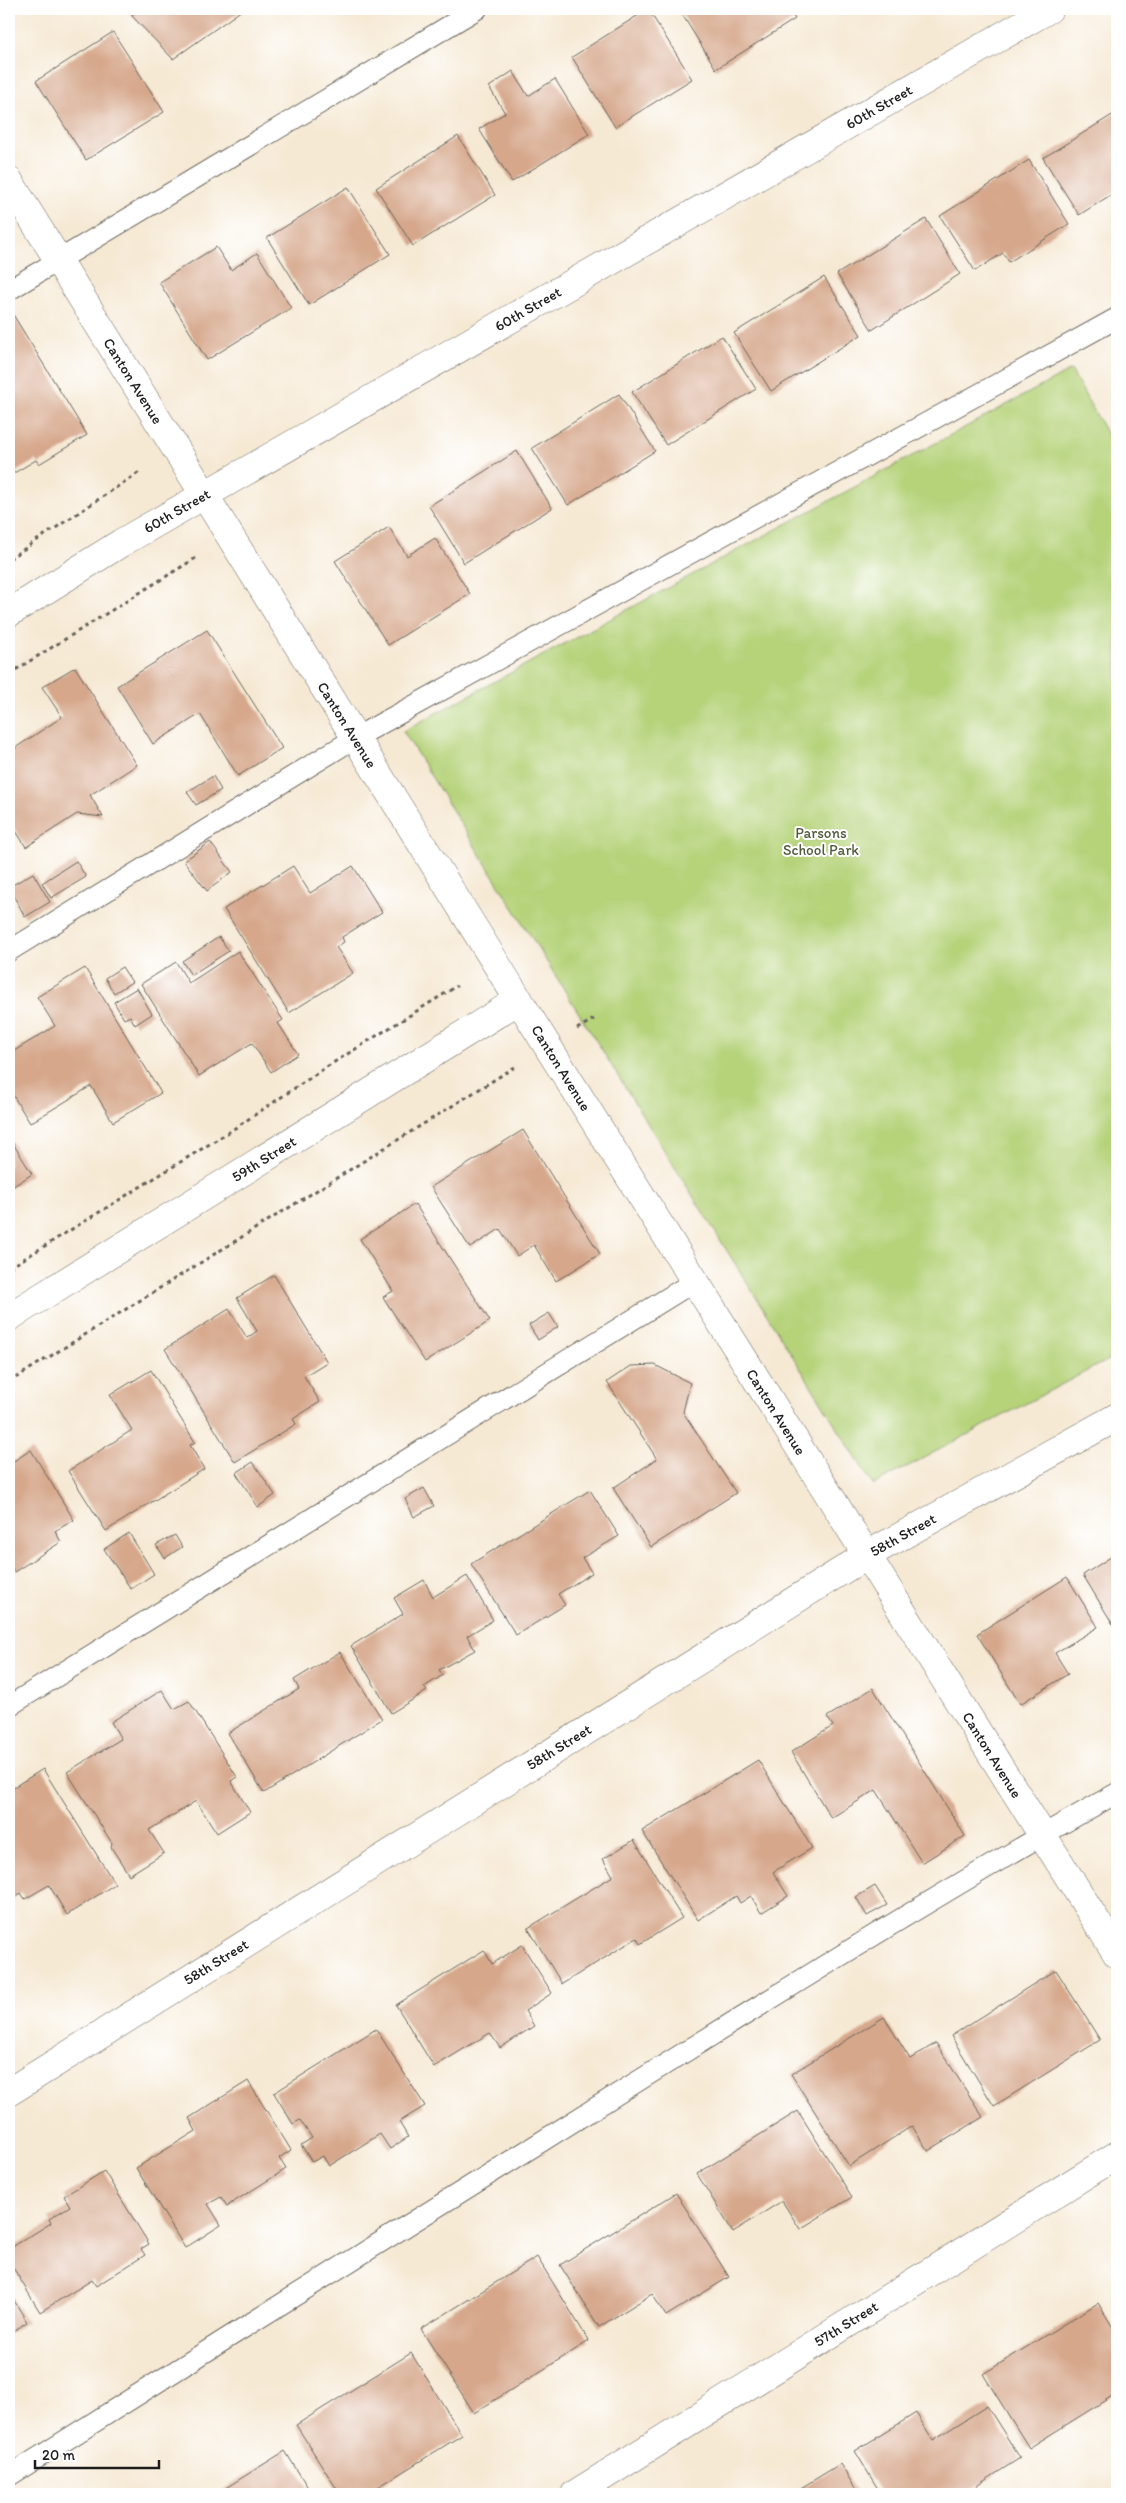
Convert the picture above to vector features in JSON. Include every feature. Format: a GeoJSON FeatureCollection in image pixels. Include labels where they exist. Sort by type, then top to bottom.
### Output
{"type":"FeatureCollection","features":[{"type":"Feature","properties":{"kind":"street","name":"60th Street"},"geometry":{"type":"LineString","coordinates":[[9,613],[121,543],[1049,9]]}},
{"type":"Feature","properties":{"kind":"street","name":"Canton Avenue"},"geometry":{"type":"LineString","coordinates":[[9,181],[548,1047],[1117,1954]]}},
{"type":"Feature","properties":{"kind":"street","name":"59th Street"},"geometry":{"type":"LineString","coordinates":[[9,1317],[519,1000]]}},
{"type":"Feature","properties":{"kind":"street","name":"58th Street"},"geometry":{"type":"LineString","coordinates":[[9,2092],[867,1554],[1117,1417]]}},
{"type":"Feature","properties":{"kind":"street","name":"57th Street"},"geometry":{"type":"LineString","coordinates":[[575,2494],[1117,2156]]}},
{"type":"Feature","properties":{"kind":"lane"},"geometry":{"type":"LineString","coordinates":[[9,290],[477,9]]}},
{"type":"Feature","properties":{"kind":"lane"},"geometry":{"type":"LineString","coordinates":[[9,951],[355,738],[1117,318]]}},
{"type":"Feature","properties":{"kind":"lane"},"geometry":{"type":"LineString","coordinates":[[9,1706],[696,1282]]}},
{"type":"Feature","properties":{"kind":"lane"},"geometry":{"type":"LineString","coordinates":[[9,2476],[317,2281],[830,1962],[1042,1834],[1117,1793]]}},
{"type":"Feature","properties":{"kind":"path"},"geometry":{"type":"LineString","coordinates":[[9,559],[140,471]]}},
{"type":"Feature","properties":{"kind":"path"},"geometry":{"type":"LineString","coordinates":[[9,674],[230,537]]}},
{"type":"Feature","properties":{"kind":"path"},"geometry":{"type":"LineString","coordinates":[[9,1268],[229,1132],[328,1066],[457,986]]}},
{"type":"Feature","properties":{"kind":"path"},"geometry":{"type":"LineString","coordinates":[[9,1382],[594,1019]]}},
{"type":"Feature","properties":{"kind":"green space","name":"Parsons School Park"},"geometry":{"type":"Polygon","coordinates":[[[1071,370],[1117,452],[1117,1355],[873,1485],[403,731],[1071,370]]]}},
{"type":"Feature","properties":{"kind":"building"},"geometry":{"type":"Polygon","coordinates":[[[143,9],[242,10],[173,59],[131,15],[143,9]]]}},
{"type":"Feature","properties":{"kind":"building"},"geometry":{"type":"Polygon","coordinates":[[[648,9],[692,79],[615,127],[572,57],[648,9]]]}},
{"type":"Feature","properties":{"kind":"building"},"geometry":{"type":"Polygon","coordinates":[[[683,9],[789,9],[795,19],[716,69],[680,11],[683,9]]]}},
{"type":"Feature","properties":{"kind":"building"},"geometry":{"type":"Polygon","coordinates":[[[113,32],[164,112],[86,160],[36,81],[113,32]]]}},
{"type":"Feature","properties":{"kind":"building"},"geometry":{"type":"Polygon","coordinates":[[[513,71],[528,96],[555,79],[589,134],[512,182],[479,129],[505,113],[489,87],[513,71]]]}},
{"type":"Feature","properties":{"kind":"building"},"geometry":{"type":"Polygon","coordinates":[[[1117,112],[1117,191],[1079,215],[1043,158],[1117,112]]]}},
{"type":"Feature","properties":{"kind":"building"},"geometry":{"type":"Polygon","coordinates":[[[458,136],[495,195],[413,246],[376,188],[458,136]]]}},
{"type":"Feature","properties":{"kind":"building"},"geometry":{"type":"Polygon","coordinates":[[[1029,160],[1069,224],[1009,262],[1003,253],[975,271],[940,216],[1029,160]]]}},
{"type":"Feature","properties":{"kind":"building"},"geometry":{"type":"Polygon","coordinates":[[[348,187],[390,254],[309,305],[267,238],[348,187]]]}},
{"type":"Feature","properties":{"kind":"building"},"geometry":{"type":"Polygon","coordinates":[[[926,219],[960,274],[872,330],[837,274],[926,219]]]}},
{"type":"Feature","properties":{"kind":"building"},"geometry":{"type":"Polygon","coordinates":[[[216,247],[231,270],[257,253],[291,308],[207,360],[159,282],[216,247]]]}},
{"type":"Feature","properties":{"kind":"building"},"geometry":{"type":"Polygon","coordinates":[[[824,277],[861,335],[771,391],[734,333],[824,277]]]}},
{"type":"Feature","properties":{"kind":"building"},"geometry":{"type":"Polygon","coordinates":[[[9,308],[87,435],[39,464],[36,460],[9,476],[9,308]]]}},
{"type":"Feature","properties":{"kind":"building"},"geometry":{"type":"Polygon","coordinates":[[[722,336],[756,389],[666,445],[632,392],[722,336]]]}},
{"type":"Feature","properties":{"kind":"building"},"geometry":{"type":"Polygon","coordinates":[[[619,394],[655,451],[568,505],[532,448],[619,394]]]}},
{"type":"Feature","properties":{"kind":"building"},"geometry":{"type":"Polygon","coordinates":[[[517,451],[552,508],[464,563],[429,506],[517,451]]]}},
{"type":"Feature","properties":{"kind":"building"},"geometry":{"type":"Polygon","coordinates":[[[389,527],[407,556],[435,538],[470,594],[388,645],[335,561],[389,527]]]}},
{"type":"Feature","properties":{"kind":"building"},"geometry":{"type":"Polygon","coordinates":[[[207,630],[282,748],[238,776],[200,714],[153,744],[117,686],[207,630]]]}},
{"type":"Feature","properties":{"kind":"building"},"geometry":{"type":"Polygon","coordinates":[[[75,667],[137,765],[90,795],[103,817],[77,814],[26,847],[9,820],[9,752],[62,717],[42,687],[75,667]]]}},
{"type":"Feature","properties":{"kind":"building"},"geometry":{"type":"Polygon","coordinates":[[[213,776],[221,790],[196,805],[187,792],[213,776]]]}},
{"type":"Feature","properties":{"kind":"building"},"geometry":{"type":"Polygon","coordinates":[[[210,842],[232,872],[207,891],[184,861],[210,842]]]}},
{"type":"Feature","properties":{"kind":"building"},"geometry":{"type":"Polygon","coordinates":[[[76,861],[86,877],[51,898],[42,883],[76,861]]]}},
{"type":"Feature","properties":{"kind":"building"},"geometry":{"type":"Polygon","coordinates":[[[293,866],[310,893],[353,866],[382,912],[342,937],[344,942],[336,947],[353,973],[289,1013],[224,909],[293,866]]]}},
{"type":"Feature","properties":{"kind":"building"},"geometry":{"type":"Polygon","coordinates":[[[33,873],[50,902],[25,917],[9,887],[33,873]]]}},
{"type":"Feature","properties":{"kind":"building"},"geometry":{"type":"Polygon","coordinates":[[[219,937],[229,951],[191,975],[182,961],[219,937]]]}},
{"type":"Feature","properties":{"kind":"building"},"geometry":{"type":"Polygon","coordinates":[[[238,951],[283,1020],[278,1023],[298,1054],[271,1072],[252,1043],[199,1076],[141,984],[176,962],[189,983],[238,951]]]}},
{"type":"Feature","properties":{"kind":"building"},"geometry":{"type":"Polygon","coordinates":[[[122,967],[132,982],[114,993],[105,978],[122,967]]]}},
{"type":"Feature","properties":{"kind":"building"},"geometry":{"type":"Polygon","coordinates":[[[85,968],[161,1093],[113,1122],[91,1086],[30,1123],[9,1089],[9,1054],[55,1026],[37,997],[85,968]]]}},
{"type":"Feature","properties":{"kind":"building"},"geometry":{"type":"Polygon","coordinates":[[[137,988],[152,1014],[135,1025],[130,1016],[124,1019],[114,1002],[137,988]]]}},
{"type":"Feature","properties":{"kind":"building"},"geometry":{"type":"Polygon","coordinates":[[[523,1130],[600,1254],[556,1281],[534,1245],[517,1256],[500,1229],[470,1248],[431,1187],[523,1130]]]}},
{"type":"Feature","properties":{"kind":"building"},"geometry":{"type":"Polygon","coordinates":[[[9,1137],[32,1174],[9,1189],[9,1137]]]}},
{"type":"Feature","properties":{"kind":"building"},"geometry":{"type":"Polygon","coordinates":[[[415,1204],[490,1321],[425,1362],[383,1297],[393,1291],[360,1239],[415,1204]]]}},
{"type":"Feature","properties":{"kind":"building"},"geometry":{"type":"Polygon","coordinates":[[[274,1275],[327,1362],[304,1376],[320,1402],[293,1419],[296,1424],[235,1462],[165,1349],[229,1309],[247,1338],[257,1331],[237,1298],[274,1275]]]}},
{"type":"Feature","properties":{"kind":"building"},"geometry":{"type":"Polygon","coordinates":[[[549,1313],[558,1327],[538,1340],[529,1325],[549,1313]]]}},
{"type":"Feature","properties":{"kind":"building"},"geometry":{"type":"Polygon","coordinates":[[[655,1365],[690,1383],[683,1412],[736,1493],[651,1547],[613,1488],[657,1459],[607,1382],[631,1366],[655,1365]]]}},
{"type":"Feature","properties":{"kind":"building"},"geometry":{"type":"Polygon","coordinates":[[[151,1370],[195,1442],[190,1445],[204,1469],[106,1531],[68,1471],[132,1430],[110,1395],[151,1370]]]}},
{"type":"Feature","properties":{"kind":"building"},"geometry":{"type":"Polygon","coordinates":[[[31,1450],[74,1520],[55,1531],[61,1542],[14,1572],[9,1563],[9,1464],[31,1450]]]}},
{"type":"Feature","properties":{"kind":"building"},"geometry":{"type":"Polygon","coordinates":[[[253,1462],[275,1495],[258,1507],[236,1473],[253,1462]]]}},
{"type":"Feature","properties":{"kind":"building"},"geometry":{"type":"Polygon","coordinates":[[[424,1488],[434,1506],[414,1517],[405,1499],[424,1488]]]}},
{"type":"Feature","properties":{"kind":"building"},"geometry":{"type":"Polygon","coordinates":[[[590,1490],[619,1536],[582,1558],[592,1573],[558,1594],[565,1605],[516,1635],[471,1564],[590,1490]]]}},
{"type":"Feature","properties":{"kind":"building"},"geometry":{"type":"Polygon","coordinates":[[[129,1533],[154,1574],[131,1589],[104,1549],[129,1533]]]}},
{"type":"Feature","properties":{"kind":"building"},"geometry":{"type":"Polygon","coordinates":[[[175,1535],[182,1547],[165,1558],[156,1545],[175,1535]]]}},
{"type":"Feature","properties":{"kind":"building"},"geometry":{"type":"Polygon","coordinates":[[[1117,1553],[1117,1631],[1083,1575],[1117,1553]]]}},
{"type":"Feature","properties":{"kind":"building"},"geometry":{"type":"Polygon","coordinates":[[[467,1576],[493,1620],[467,1636],[475,1650],[439,1670],[443,1675],[424,1687],[427,1691],[391,1713],[351,1646],[403,1614],[394,1598],[424,1580],[433,1597],[467,1576]]]}},
{"type":"Feature","properties":{"kind":"building"},"geometry":{"type":"Polygon","coordinates":[[[1067,1577],[1098,1627],[1055,1653],[1068,1674],[1020,1704],[977,1634],[1067,1577]]]}},
{"type":"Feature","properties":{"kind":"building"},"geometry":{"type":"Polygon","coordinates":[[[340,1652],[382,1719],[264,1793],[228,1733],[299,1689],[294,1680],[340,1652]]]}},
{"type":"Feature","properties":{"kind":"building"},"geometry":{"type":"Polygon","coordinates":[[[873,1688],[965,1836],[922,1863],[876,1790],[831,1818],[791,1752],[833,1726],[827,1717],[873,1688]]]}},
{"type":"Feature","properties":{"kind":"building"},"geometry":{"type":"Polygon","coordinates":[[[162,1690],[174,1709],[189,1701],[237,1777],[231,1781],[250,1812],[217,1833],[196,1801],[149,1830],[164,1853],[129,1875],[111,1847],[112,1843],[67,1772],[121,1739],[111,1722],[162,1690]]]}},
{"type":"Feature","properties":{"kind":"building"},"geometry":{"type":"Polygon","coordinates":[[[758,1760],[812,1848],[773,1872],[788,1896],[761,1913],[751,1896],[740,1903],[736,1896],[698,1920],[642,1831],[758,1760]]]}},
{"type":"Feature","properties":{"kind":"building"},"geometry":{"type":"Polygon","coordinates":[[[43,1769],[115,1884],[67,1915],[49,1885],[25,1899],[21,1893],[9,1901],[9,1790],[43,1769]]]}},
{"type":"Feature","properties":{"kind":"building"},"geometry":{"type":"Polygon","coordinates":[[[634,1840],[682,1918],[640,1944],[637,1938],[562,1984],[528,1928],[613,1876],[603,1859],[634,1840]]]}},
{"type":"Feature","properties":{"kind":"building"},"geometry":{"type":"Polygon","coordinates":[[[875,1886],[887,1905],[867,1916],[856,1897],[875,1886]]]}},
{"type":"Feature","properties":{"kind":"building"},"geometry":{"type":"Polygon","coordinates":[[[522,1945],[552,1993],[525,2011],[534,2026],[500,2048],[490,2033],[434,2067],[396,2005],[484,1950],[492,1964],[522,1945]]]}},
{"type":"Feature","properties":{"kind":"building"},"geometry":{"type":"Polygon","coordinates":[[[1056,1970],[1100,2040],[994,2106],[951,2036],[1056,1970]]]}},
{"type":"Feature","properties":{"kind":"building"},"geometry":{"type":"Polygon","coordinates":[[[884,2017],[910,2059],[936,2043],[983,2117],[928,2151],[912,2126],[849,2166],[791,2074],[884,2017]]]}},
{"type":"Feature","properties":{"kind":"building"},"geometry":{"type":"Polygon","coordinates":[[[376,2029],[425,2106],[399,2122],[408,2137],[390,2149],[380,2134],[329,2166],[323,2156],[312,2162],[301,2145],[312,2138],[300,2120],[293,2124],[274,2093],[376,2029]]]}},
{"type":"Feature","properties":{"kind":"building"},"geometry":{"type":"Polygon","coordinates":[[[248,2081],[291,2150],[279,2158],[286,2169],[227,2206],[221,2197],[208,2204],[221,2225],[185,2248],[136,2168],[196,2131],[189,2118],[248,2081]]]}},
{"type":"Feature","properties":{"kind":"building"},"geometry":{"type":"Polygon","coordinates":[[[798,2111],[852,2197],[800,2229],[782,2201],[733,2232],[697,2174],[798,2111]]]}},
{"type":"Feature","properties":{"kind":"building"},"geometry":{"type":"Polygon","coordinates":[[[104,2171],[149,2244],[141,2249],[145,2255],[96,2286],[92,2280],[40,2312],[9,2261],[9,2249],[51,2223],[49,2219],[70,2206],[64,2196],[104,2171]]]}},
{"type":"Feature","properties":{"kind":"building"},"geometry":{"type":"Polygon","coordinates":[[[676,2193],[729,2277],[666,2316],[652,2294],[599,2327],[560,2265],[676,2193]]]}},
{"type":"Feature","properties":{"kind":"building"},"geometry":{"type":"Polygon","coordinates":[[[537,2257],[589,2341],[474,2413],[421,2329],[537,2257]]]}},
{"type":"Feature","properties":{"kind":"building"},"geometry":{"type":"Polygon","coordinates":[[[9,2292],[27,2322],[9,2334],[9,2292]]]}},
{"type":"Feature","properties":{"kind":"building"},"geometry":{"type":"Polygon","coordinates":[[[1117,2298],[1117,2308],[1112,2301],[1117,2298]]]}},
{"type":"Feature","properties":{"kind":"building"},"geometry":{"type":"Polygon","coordinates":[[[1098,2303],[1117,2334],[1117,2393],[1029,2448],[983,2374],[1098,2303]]]}},
{"type":"Feature","properties":{"kind":"building"},"geometry":{"type":"Polygon","coordinates":[[[411,2353],[462,2435],[367,2494],[340,2494],[296,2425],[411,2353]]]}},
{"type":"Feature","properties":{"kind":"building"},"geometry":{"type":"Polygon","coordinates":[[[987,2406],[1020,2458],[964,2494],[881,2494],[855,2451],[916,2413],[933,2440],[987,2406]]]}},
{"type":"Feature","properties":{"kind":"building"},"geometry":{"type":"Polygon","coordinates":[[[285,2451],[312,2494],[216,2494],[285,2451]]]}},
{"type":"Feature","properties":{"kind":"building"},"geometry":{"type":"Polygon","coordinates":[[[840,2464],[859,2494],[791,2494],[840,2464]]]}}]}
